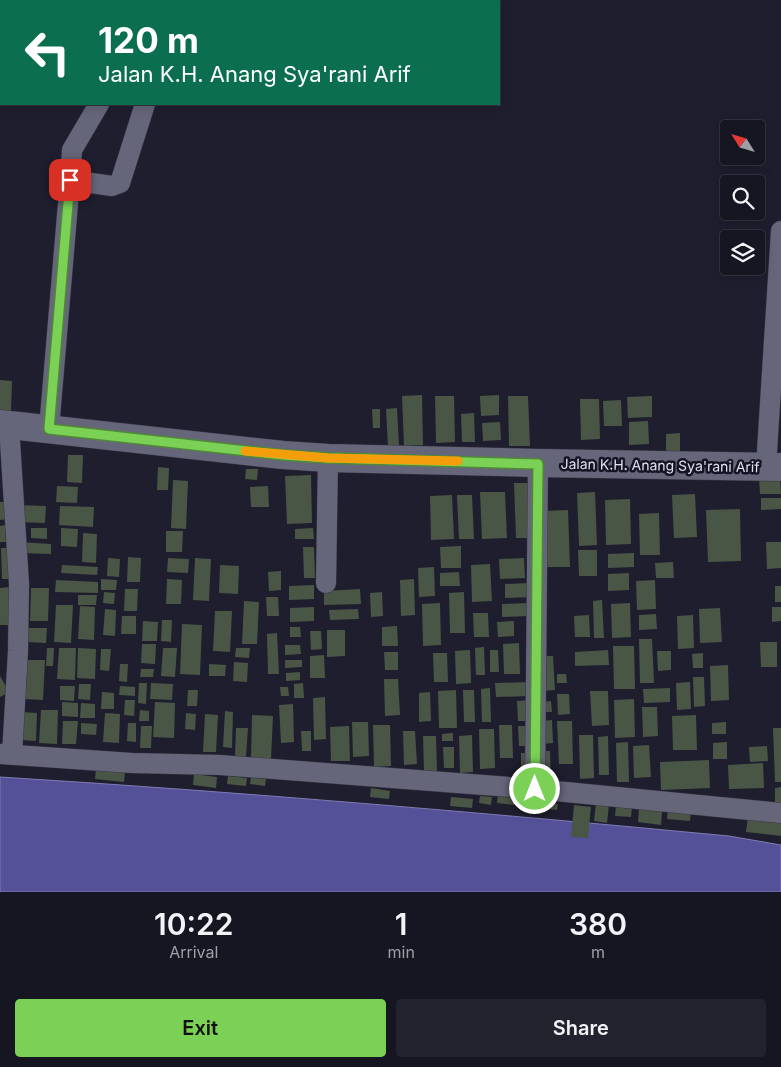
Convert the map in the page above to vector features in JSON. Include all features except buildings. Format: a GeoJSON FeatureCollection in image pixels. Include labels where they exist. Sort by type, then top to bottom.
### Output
{"type":"FeatureCollection","features":[{"type":"Feature","properties":{"kind":"street"},"geometry":{"type":"LineString","coordinates":[[49,429],[72,150],[98,105]]}},
{"type":"Feature","properties":{"kind":"street"},"geometry":{"type":"LineString","coordinates":[[70,180],[112,186],[120,184],[145,105]]}},
{"type":"Feature","properties":{"kind":"street"},"geometry":{"type":"LineString","coordinates":[[773,467],[781,231]]}},
{"type":"Feature","properties":{"kind":"street"},"geometry":{"type":"LineString","coordinates":[[5,425],[19,584],[18,651],[6,754],[132,763],[220,765],[535,789],[781,814]]}},
{"type":"Feature","properties":{"kind":"street","name":"Jalan K.H. Anang Sya'rani Arif"},"geometry":{"type":"LineString","coordinates":[[5,425],[283,455],[328,458],[538,464],[773,467]]}},
{"type":"Feature","properties":{"kind":"street"},"geometry":{"type":"LineString","coordinates":[[326,583],[328,458]]}},
{"type":"Feature","properties":{"kind":"street"},"geometry":{"type":"LineString","coordinates":[[535,789],[538,464]]}},
{"type":"Feature","properties":{"kind":"shaded area"},"geometry":{"type":"Polygon","coordinates":[[[0,777],[182,789],[729,836],[781,845],[781,892],[0,892],[0,777]]]}},
{"type":"Feature","properties":{"kind":"slow traffic"},"geometry":{"type":"LineString","coordinates":[[245,451],[328,458],[458,461]]}},
{"type":"Feature","properties":{"kind":"route"},"geometry":{"type":"LineString","coordinates":[[70,180],[49,429],[283,455],[538,464],[535,789]]}}]}
